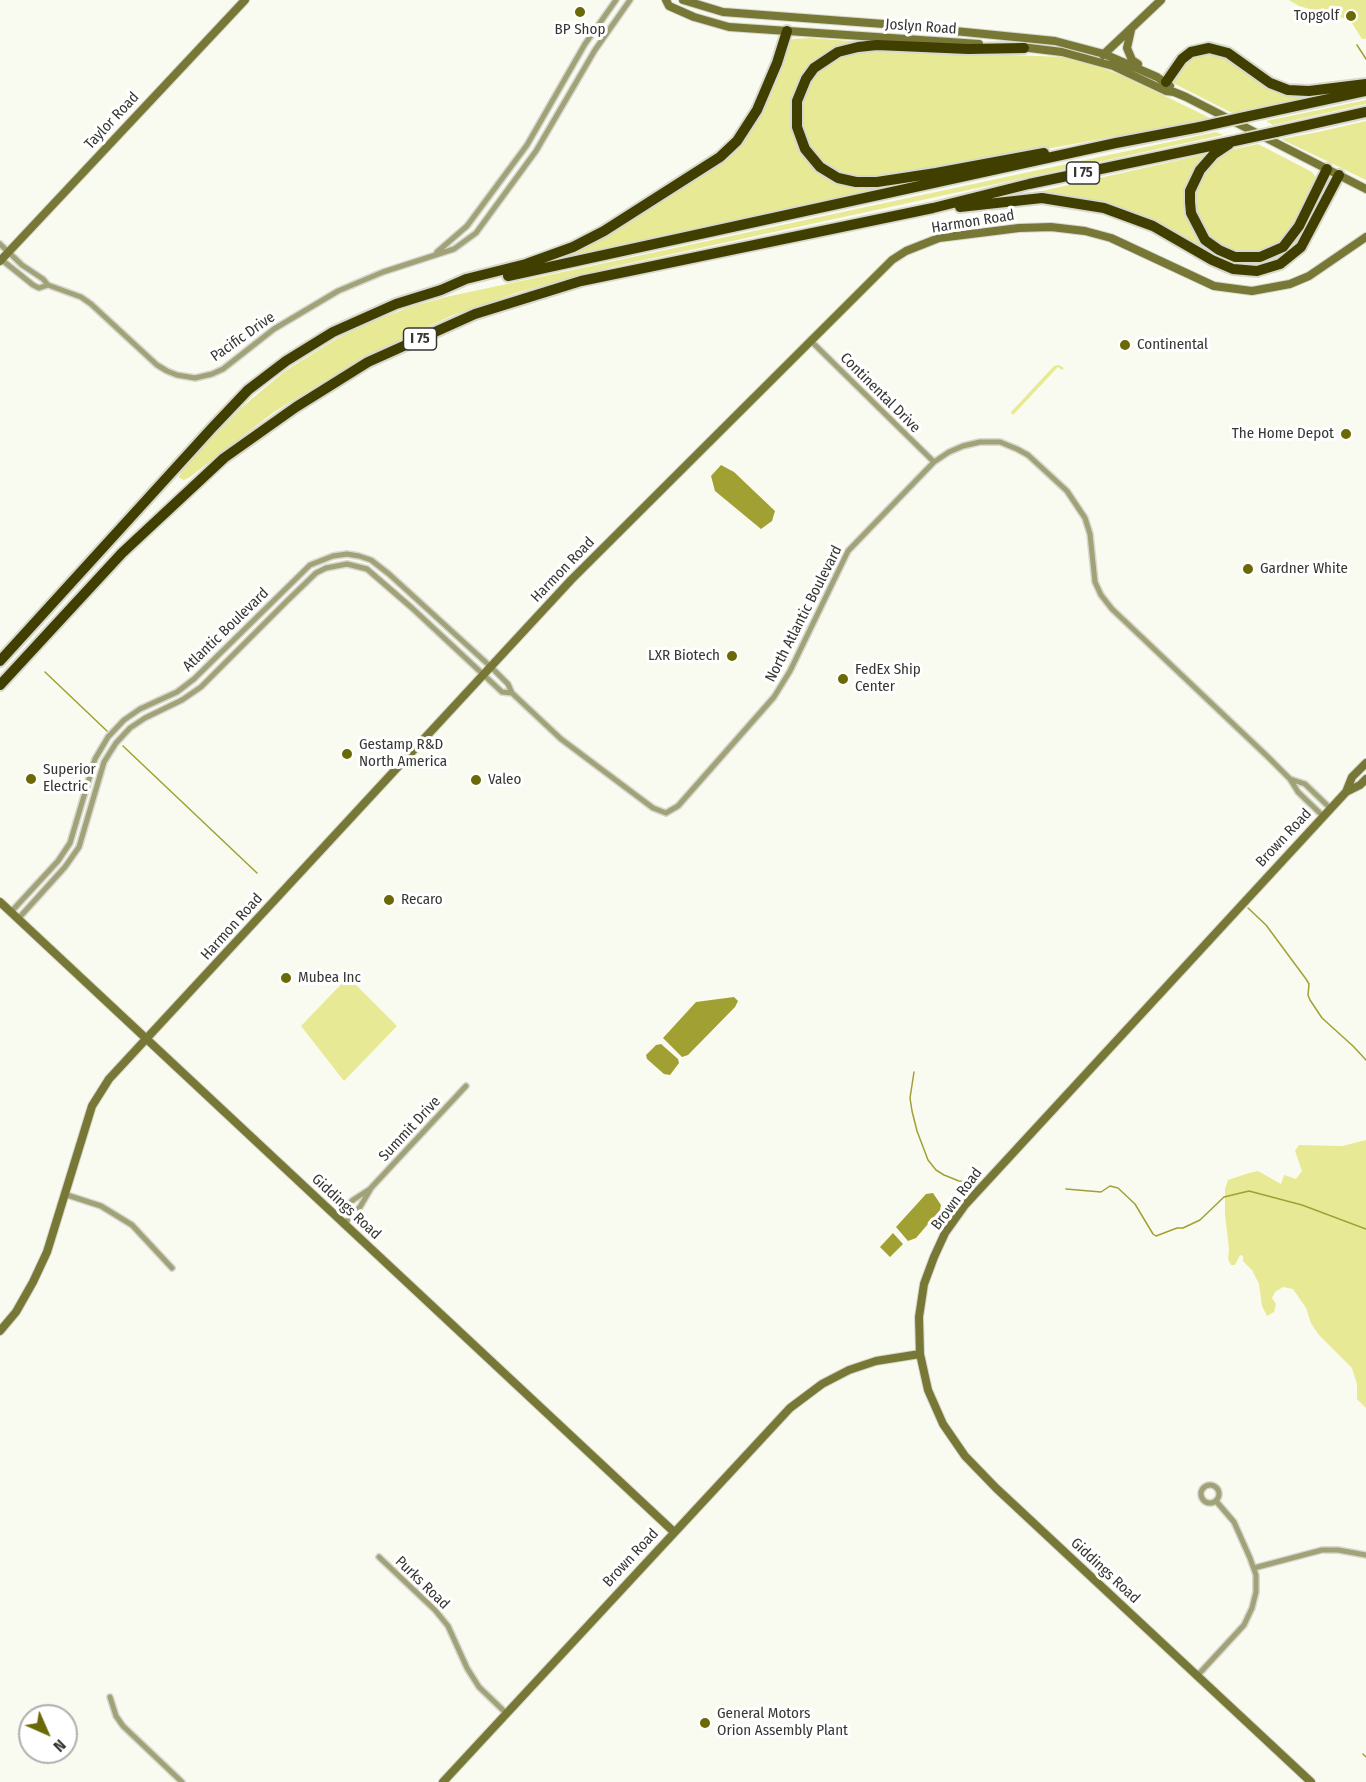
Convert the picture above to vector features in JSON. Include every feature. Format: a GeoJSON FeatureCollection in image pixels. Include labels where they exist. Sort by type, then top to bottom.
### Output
{"type":"FeatureCollection","features":[{"type":"Feature","properties":{"kind":"highway"},"geometry":{"type":"LineString","coordinates":[[441,290],[466,279],[526,264],[573,247],[614,225],[720,157],[741,135],[757,110],[775,69],[787,31]]}},
{"type":"Feature","properties":{"kind":"highway"},"geometry":{"type":"LineString","coordinates":[[1024,48],[968,49],[877,45],[838,52],[814,68],[800,90],[796,116],[799,137],[811,158],[829,173],[846,180],[864,183],[936,173],[1085,146],[1116,143]]}},
{"type":"Feature","properties":{"kind":"highway"},"geometry":{"type":"LineString","coordinates":[[1161,80],[1191,52],[1209,48],[1228,53],[1270,83],[1288,90],[1309,92],[1366,84]]}},
{"type":"Feature","properties":{"kind":"highway","name":"I 75"},"geometry":{"type":"LineString","coordinates":[[0,661],[248,390],[286,361],[333,332],[396,304],[441,290],[1366,91]]}},
{"type":"Feature","properties":{"kind":"highway","name":"I 75"},"geometry":{"type":"LineString","coordinates":[[0,685],[122,553],[224,458],[296,407],[368,362],[476,314],[581,281],[933,208],[1029,184],[1366,112]]}},
{"type":"Feature","properties":{"kind":"highway"},"geometry":{"type":"LineString","coordinates":[[1236,140],[1214,154],[1200,170],[1190,192],[1195,223],[1205,240],[1234,257],[1260,257],[1283,246],[1299,226],[1328,169]]}},
{"type":"Feature","properties":{"kind":"highway"},"geometry":{"type":"LineString","coordinates":[[933,208],[947,209],[1042,198],[1076,202],[1104,208],[1153,226],[1212,260],[1233,269],[1257,271],[1280,264],[1301,247],[1339,175]]}},
{"type":"Feature","properties":{"kind":"main road","name":"Taylor Road"},"geometry":{"type":"LineString","coordinates":[[1,260],[245,0]]}},
{"type":"Feature","properties":{"kind":"main road","name":"Joslyn Road"},"geometry":{"type":"LineString","coordinates":[[666,0],[669,6],[683,13],[729,27],[1062,52],[1098,61],[1125,71],[1166,92],[1174,92]]}},
{"type":"Feature","properties":{"kind":"main road","name":"Joslyn Road"},"geometry":{"type":"LineString","coordinates":[[683,0],[709,9],[736,13],[1046,39],[1104,54],[1161,80],[1174,92],[1366,189]]}},
{"type":"Feature","properties":{"kind":"main road"},"geometry":{"type":"LineString","coordinates":[[1098,61],[1161,0]]}},
{"type":"Feature","properties":{"kind":"main road"},"geometry":{"type":"LineString","coordinates":[[729,27],[728,18],[736,13]]}},
{"type":"Feature","properties":{"kind":"main road"},"geometry":{"type":"LineString","coordinates":[[787,31],[798,18]]}},
{"type":"Feature","properties":{"kind":"main road"},"geometry":{"type":"LineString","coordinates":[[1131,29],[1127,43],[1128,53],[1132,60],[1161,80]]}},
{"type":"Feature","properties":{"kind":"main road","name":"Harmon Road"},"geometry":{"type":"LineString","coordinates":[[0,1331],[16,1312],[47,1252],[92,1106],[109,1079],[571,580],[892,260],[906,251],[939,238],[1019,228],[1051,227],[1085,231],[1111,238],[1214,286],[1252,291],[1290,284],[1309,276],[1366,237]]}},
{"type":"Feature","properties":{"kind":"main road","name":"Brown Road"},"geometry":{"type":"LineString","coordinates":[[1346,792],[1352,777],[1366,763]]}},
{"type":"Feature","properties":{"kind":"main road","name":"Brown Road"},"geometry":{"type":"LineString","coordinates":[[443,1782],[781,1416],[828,1380],[860,1366],[920,1354],[919,1317],[925,1281],[938,1247],[960,1212],[995,1171],[1330,808],[1346,792],[1366,779]]}},
{"type":"Feature","properties":{"kind":"main road","name":"Giddings Road"},"geometry":{"type":"LineString","coordinates":[[0,902],[674,1532]]}},
{"type":"Feature","properties":{"kind":"main road","name":"Giddings Road"},"geometry":{"type":"LineString","coordinates":[[920,1354],[926,1384],[935,1409],[965,1456],[1311,1782]]}},
{"type":"Feature","properties":{"kind":"street","name":"Pacific Drive"},"geometry":{"type":"LineString","coordinates":[[434,255],[467,226],[517,158],[588,40],[616,0]]}},
{"type":"Feature","properties":{"kind":"street","name":"Pacific Drive"},"geometry":{"type":"LineString","coordinates":[[0,244],[48,285],[81,297],[91,304],[152,361],[167,371],[195,378],[204,377],[223,369],[274,329],[338,291],[383,272],[454,249],[476,233],[527,164],[598,47],[630,0]]}},
{"type":"Feature","properties":{"kind":"street"},"geometry":{"type":"LineString","coordinates":[[588,40],[598,47]]}},
{"type":"Feature","properties":{"kind":"street"},"geometry":{"type":"LineString","coordinates":[[537,126],[547,132]]}},
{"type":"Feature","properties":{"kind":"street","name":"Pacific Drive"},"geometry":{"type":"LineString","coordinates":[[1,260],[33,285],[39,288],[48,285]]}},
{"type":"Feature","properties":{"kind":"street","name":"Continental Drive"},"geometry":{"type":"LineString","coordinates":[[810,340],[934,462]]}},
{"type":"Feature","properties":{"kind":"street","name":"North Atlantic Boulevard"},"geometry":{"type":"LineString","coordinates":[[491,667],[508,684],[512,693],[561,739],[635,796],[666,813],[678,806],[774,697],[790,671],[848,551],[934,462],[963,446],[980,442],[1000,442],[1028,455],[1067,491],[1080,507],[1090,534],[1095,582],[1101,596],[1112,609],[1290,779],[1298,792],[1323,816]]}},
{"type":"Feature","properties":{"kind":"street","name":"Atlantic Boulevard"},"geometry":{"type":"LineString","coordinates":[[10,912],[58,861],[70,843],[95,759],[108,737],[124,720],[140,709],[177,692],[194,679],[310,565],[322,559],[347,554],[371,560],[491,667]]}},
{"type":"Feature","properties":{"kind":"street","name":"Atlantic Boulevard"},"geometry":{"type":"LineString","coordinates":[[18,919],[65,867],[79,847],[105,762],[116,743],[130,728],[145,718],[182,700],[201,687],[316,573],[326,568],[347,564],[367,569],[484,674]]}},
{"type":"Feature","properties":{"kind":"street","name":"North Atlantic Boulevard"},"geometry":{"type":"LineString","coordinates":[[484,674],[502,692],[512,693]]}},
{"type":"Feature","properties":{"kind":"street","name":"North Atlantic Boulevard"},"geometry":{"type":"LineString","coordinates":[[1290,779],[1305,784],[1330,808]]}},
{"type":"Feature","properties":{"kind":"street","name":"Summit Drive"},"geometry":{"type":"LineString","coordinates":[[344,1224],[360,1207],[370,1189],[466,1086]]}},
{"type":"Feature","properties":{"kind":"street","name":"Summit Drive"},"geometry":{"type":"LineString","coordinates":[[337,1217],[353,1200],[370,1189]]}},
{"type":"Feature","properties":{"kind":"street"},"geometry":{"type":"LineString","coordinates":[[64,1194],[101,1206],[132,1225],[172,1268]]}},
{"type":"Feature","properties":{"kind":"street"},"geometry":{"type":"LineString","coordinates":[[1197,1676],[1246,1622],[1256,1592],[1254,1568],[1237,1528],[1216,1501]]}},
{"type":"Feature","properties":{"kind":"street"},"geometry":{"type":"LineString","coordinates":[[1254,1568],[1322,1550],[1338,1550],[1366,1555]]}},
{"type":"Feature","properties":{"kind":"street","name":"Purks Road"},"geometry":{"type":"LineString","coordinates":[[379,1557],[435,1610],[448,1626],[479,1688],[507,1714]]}},
{"type":"Feature","properties":{"kind":"street"},"geometry":{"type":"LineString","coordinates":[[110,1697],[116,1716],[123,1726],[182,1782]]}},
{"type":"Feature","properties":{"kind":"green space","name":"Topgolf"},"geometry":{"type":"Polygon","coordinates":[[[1289,0],[1366,0],[1366,39],[1362,39],[1350,20],[1299,6],[1289,0]]]}},
{"type":"Feature","properties":{"kind":"green space"},"geometry":{"type":"Polygon","coordinates":[[[793,39],[864,42],[812,68],[794,125],[830,178],[932,178],[561,258],[736,149],[750,133],[761,115],[789,42],[793,39]]]}},
{"type":"Feature","properties":{"kind":"green space"},"geometry":{"type":"Polygon","coordinates":[[[873,50],[1064,57],[1092,64],[1126,77],[1212,119],[880,179],[863,180],[839,174],[822,163],[809,146],[800,113],[803,96],[818,71],[836,58],[851,52],[873,50]]]}},
{"type":"Feature","properties":{"kind":"green space"},"geometry":{"type":"Polygon","coordinates":[[[1205,52],[1229,58],[1260,80],[1311,96],[1234,114],[1171,82],[1175,72],[1192,56],[1205,52]]]}},
{"type":"Feature","properties":{"kind":"green space"},"geometry":{"type":"Polygon","coordinates":[[[1366,100],[1366,104],[1273,125],[1266,121],[1366,100]]]}},
{"type":"Feature","properties":{"kind":"green space"},"geometry":{"type":"Polygon","coordinates":[[[1366,121],[1366,180],[1281,139],[1318,132],[1366,121]]]}},
{"type":"Feature","properties":{"kind":"green space"},"geometry":{"type":"Polygon","coordinates":[[[1216,132],[1223,135],[612,267],[519,292],[451,316],[359,360],[274,412],[190,477],[184,480],[179,478],[182,469],[241,408],[285,371],[336,339],[410,307],[446,297],[1216,132]]]}},
{"type":"Feature","properties":{"kind":"green space"},"geometry":{"type":"Polygon","coordinates":[[[1258,144],[1312,172],[1317,179],[1294,227],[1280,243],[1254,254],[1228,251],[1208,236],[1196,213],[1196,189],[1200,178],[1210,164],[1219,157],[1234,149],[1258,144]]]}},
{"type":"Feature","properties":{"kind":"green space"},"geometry":{"type":"Polygon","coordinates":[[[1210,153],[1188,195],[1212,250],[1268,258],[1319,198],[1321,199],[1296,245],[1286,254],[1261,265],[1234,264],[1220,259],[1157,224],[1020,196],[1210,153]]]}},
{"type":"Feature","properties":{"kind":"green space"},"geometry":{"type":"Polygon","coordinates":[[[1059,365],[1064,368],[1062,370],[1058,367],[1013,415],[1011,412],[1054,366],[1059,365]]]}},
{"type":"Feature","properties":{"kind":"green space"},"geometry":{"type":"Polygon","coordinates":[[[348,977],[397,1026],[344,1081],[301,1026],[348,977]]]}},
{"type":"Feature","properties":{"kind":"green space"},"geometry":{"type":"Polygon","coordinates":[[[1366,1140],[1366,1408],[1357,1399],[1357,1384],[1352,1368],[1318,1334],[1306,1308],[1293,1289],[1283,1287],[1275,1292],[1272,1298],[1276,1304],[1274,1312],[1267,1316],[1262,1306],[1259,1284],[1252,1270],[1243,1261],[1243,1256],[1240,1255],[1235,1265],[1231,1265],[1228,1259],[1225,1189],[1228,1180],[1258,1171],[1281,1184],[1284,1175],[1296,1179],[1302,1171],[1295,1151],[1299,1145],[1342,1146],[1366,1140]]]}},
{"type":"Feature","properties":{"kind":"shaded area"},"geometry":{"type":"Polygon","coordinates":[[[721,465],[734,472],[775,511],[772,521],[761,529],[715,491],[711,476],[721,465]]]}},
{"type":"Feature","properties":{"kind":"shaded area"},"geometry":{"type":"Polygon","coordinates":[[[734,997],[738,1001],[735,1007],[688,1055],[682,1057],[663,1038],[696,1002],[734,997]]]}},
{"type":"Feature","properties":{"kind":"shaded area"},"geometry":{"type":"Polygon","coordinates":[[[661,1044],[678,1059],[679,1063],[670,1075],[664,1074],[647,1059],[646,1055],[656,1045],[661,1044]]]}},
{"type":"Feature","properties":{"kind":"shaded area"},"geometry":{"type":"Polygon","coordinates":[[[933,1193],[941,1205],[940,1210],[916,1238],[908,1241],[896,1227],[926,1194],[933,1193]]]}},
{"type":"Feature","properties":{"kind":"shaded area"},"geometry":{"type":"Polygon","coordinates":[[[893,1233],[903,1244],[890,1257],[880,1247],[893,1233]]]}},
{"type":"Feature","properties":{"kind":"waterway"},"geometry":{"type":"LineString","coordinates":[[1357,45],[1366,59]]}},
{"type":"Feature","properties":{"kind":"waterway"},"geometry":{"type":"LineString","coordinates":[[45,672],[107,731]]}},
{"type":"Feature","properties":{"kind":"waterway"},"geometry":{"type":"LineString","coordinates":[[123,746],[257,873]]}},
{"type":"Feature","properties":{"kind":"waterway"},"geometry":{"type":"LineString","coordinates":[[1248,908],[1266,925],[1306,979],[1309,984],[1310,1000],[1322,1018],[1366,1060]]}},
{"type":"Feature","properties":{"kind":"waterway"},"geometry":{"type":"LineString","coordinates":[[914,1072],[910,1098],[912,1111],[928,1160],[936,1170],[944,1175],[959,1181],[975,1182]]}},
{"type":"Feature","properties":{"kind":"waterway"},"geometry":{"type":"LineString","coordinates":[[1066,1189],[1101,1192],[1110,1186],[1118,1188],[1135,1204],[1156,1236],[1200,1220],[1224,1197],[1249,1191],[1302,1205],[1366,1229]]}},
{"type":"Feature","properties":{"kind":"waterway"},"geometry":{"type":"LineString","coordinates":[[1363,1754],[1366,1757]]}},
{"type":"Feature","properties":{"kind":"place","name":"BP Shop"},"geometry":{"type":"Point","coordinates":[580,12]}},
{"type":"Feature","properties":{"kind":"place","name":"Topgolf"},"geometry":{"type":"Point","coordinates":[1351,16]}},
{"type":"Feature","properties":{"kind":"place","name":"Continental"},"geometry":{"type":"Point","coordinates":[1125,345]}},
{"type":"Feature","properties":{"kind":"place","name":"The Home Depot"},"geometry":{"type":"Point","coordinates":[1346,434]}},
{"type":"Feature","properties":{"kind":"place","name":"Gardner White"},"geometry":{"type":"Point","coordinates":[1248,569]}},
{"type":"Feature","properties":{"kind":"place","name":"LXR Biotech"},"geometry":{"type":"Point","coordinates":[732,656]}},
{"type":"Feature","properties":{"kind":"place","name":"FedEx Ship Center"},"geometry":{"type":"Point","coordinates":[843,679]}},
{"type":"Feature","properties":{"kind":"place","name":"Gestamp R&D North America"},"geometry":{"type":"Point","coordinates":[347,754]}},
{"type":"Feature","properties":{"kind":"place","name":"Superior Electric"},"geometry":{"type":"Point","coordinates":[31,779]}},
{"type":"Feature","properties":{"kind":"place","name":"Valeo"},"geometry":{"type":"Point","coordinates":[476,780]}},
{"type":"Feature","properties":{"kind":"place","name":"Recaro"},"geometry":{"type":"Point","coordinates":[389,900]}},
{"type":"Feature","properties":{"kind":"place","name":"Mubea Inc"},"geometry":{"type":"Point","coordinates":[286,978]}},
{"type":"Feature","properties":{"kind":"place","name":"General Motors Orion Assembly Plant"},"geometry":{"type":"Point","coordinates":[705,1723]}}]}
